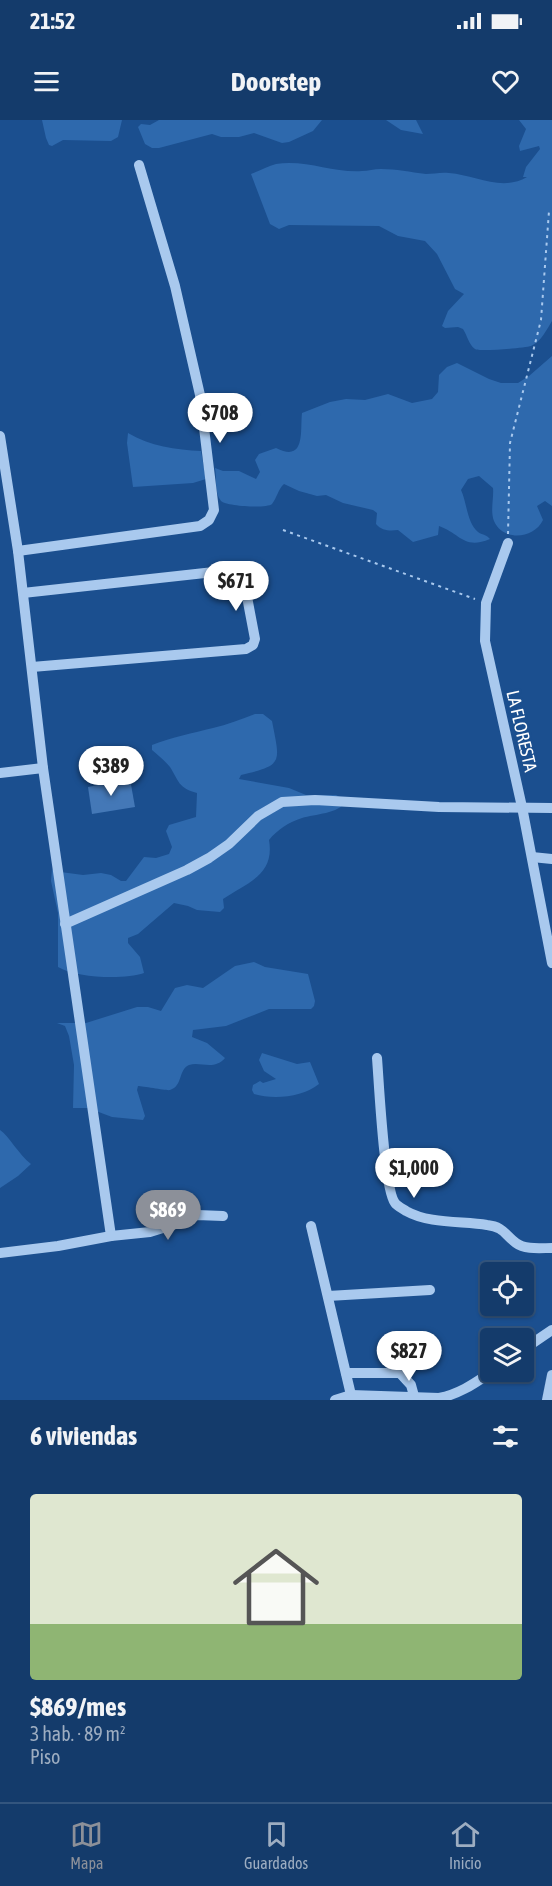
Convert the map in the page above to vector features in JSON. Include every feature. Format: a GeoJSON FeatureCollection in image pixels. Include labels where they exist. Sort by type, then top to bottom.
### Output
{"type":"FeatureCollection","features":[{"type":"Feature","properties":{"kind":"street"},"geometry":{"type":"LineString","coordinates":[[18,551],[200,526],[209,520],[214,510],[200,395],[175,286],[139,165]]}},
{"type":"Feature","properties":{"kind":"street"},"geometry":{"type":"LineString","coordinates":[[0,436],[18,551],[43,768],[111,1236]]}},
{"type":"Feature","properties":{"kind":"street","name":"LA FLORESTA"},"geometry":{"type":"LineString","coordinates":[[508,543],[486,603],[485,641],[522,807],[552,963]]}},
{"type":"Feature","properties":{"kind":"street"},"geometry":{"type":"LineString","coordinates":[[23,593],[223,571],[234,572],[244,580],[255,639],[253,645],[246,649],[32,667]]}},
{"type":"Feature","properties":{"kind":"street"},"geometry":{"type":"LineString","coordinates":[[0,773],[43,768]]}},
{"type":"Feature","properties":{"kind":"street"},"geometry":{"type":"LineString","coordinates":[[65,924],[201,862],[229,844],[258,816],[282,802],[315,800],[439,807],[552,808]]}},
{"type":"Feature","properties":{"kind":"street"},"geometry":{"type":"LineString","coordinates":[[532,857],[552,859]]}},
{"type":"Feature","properties":{"kind":"street"},"geometry":{"type":"LineString","coordinates":[[377,1058],[389,1188],[394,1202],[408,1212],[442,1221],[499,1228],[518,1245],[528,1248],[552,1248]]}},
{"type":"Feature","properties":{"kind":"street"},"geometry":{"type":"LineString","coordinates":[[0,1253],[150,1232],[197,1215],[223,1216]]}},
{"type":"Feature","properties":{"kind":"street"},"geometry":{"type":"LineString","coordinates":[[310,1226],[351,1395]]}},
{"type":"Feature","properties":{"kind":"street"},"geometry":{"type":"LineString","coordinates":[[328,1296],[430,1290]]}},
{"type":"Feature","properties":{"kind":"street"},"geometry":{"type":"LineString","coordinates":[[534,1342],[552,1329]]}},
{"type":"Feature","properties":{"kind":"street"},"geometry":{"type":"LineString","coordinates":[[346,1373],[400,1373],[411,1385],[414,1396]]}},
{"type":"Feature","properties":{"kind":"street"},"geometry":{"type":"LineString","coordinates":[[547,1400],[552,1375]]}},
{"type":"Feature","properties":{"kind":"street"},"geometry":{"type":"LineString","coordinates":[[335,1400],[351,1395],[439,1398],[453,1395],[480,1380]]}},
{"type":"Feature","properties":{"kind":"path"},"geometry":{"type":"LineString","coordinates":[[508,543],[510,443],[542,320],[549,211]]}},
{"type":"Feature","properties":{"kind":"path"},"geometry":{"type":"LineString","coordinates":[[284,530],[486,603]]}},
{"type":"Feature","properties":{"kind":"shaded area"},"geometry":{"type":"Polygon","coordinates":[[[42,120],[122,120],[118,137],[111,141],[63,140],[52,146],[46,138],[42,120]]]}},
{"type":"Feature","properties":{"kind":"shaded area"},"geometry":{"type":"Polygon","coordinates":[[[159,120],[322,120],[313,131],[289,142],[282,143],[254,133],[239,137],[221,137],[212,134],[152,148],[145,144],[138,127],[141,124],[150,125],[159,120]]]}},
{"type":"Feature","properties":{"kind":"shaded area"},"geometry":{"type":"Polygon","coordinates":[[[386,120],[416,120],[423,134],[401,130],[386,120]]]}},
{"type":"Feature","properties":{"kind":"shaded area"},"geometry":{"type":"Polygon","coordinates":[[[519,120],[552,120],[552,321],[538,342],[527,347],[478,350],[471,345],[463,329],[442,326],[448,311],[464,294],[455,289],[437,254],[425,241],[398,236],[379,226],[289,225],[279,229],[270,224],[251,174],[276,164],[298,163],[351,171],[381,169],[426,174],[449,173],[498,183],[518,181],[527,177],[523,177],[526,167],[540,149],[539,146],[520,151],[519,146],[526,129],[519,120]]]}},
{"type":"Feature","properties":{"kind":"shaded area"},"geometry":{"type":"Polygon","coordinates":[[[552,356],[552,506],[545,501],[537,506],[543,520],[533,531],[526,534],[511,535],[498,528],[492,513],[493,488],[479,476],[468,479],[461,490],[474,528],[490,539],[474,543],[463,540],[439,526],[438,535],[413,542],[398,530],[386,530],[378,526],[376,524],[377,513],[373,510],[343,503],[326,495],[317,496],[299,491],[284,484],[272,504],[268,506],[255,507],[224,503],[219,497],[215,468],[223,471],[239,471],[256,479],[260,472],[255,460],[259,454],[276,448],[286,452],[297,448],[301,436],[302,413],[330,402],[346,399],[365,400],[388,394],[412,403],[432,399],[438,392],[439,375],[447,367],[457,363],[501,383],[518,383],[552,356]]]}},
{"type":"Feature","properties":{"kind":"shaded area"},"geometry":{"type":"Polygon","coordinates":[[[128,433],[163,446],[201,451],[206,479],[193,483],[133,487],[127,443],[128,433]]]}},
{"type":"Feature","properties":{"kind":"shaded area"},"geometry":{"type":"Polygon","coordinates":[[[255,714],[263,714],[272,721],[277,746],[276,760],[265,768],[241,775],[239,779],[289,788],[306,795],[336,795],[347,801],[338,809],[302,818],[276,833],[269,840],[270,852],[264,870],[223,899],[224,908],[220,912],[197,910],[174,903],[138,934],[128,938],[128,943],[140,957],[144,973],[125,977],[100,977],[76,974],[58,967],[58,913],[51,881],[52,869],[83,875],[101,873],[126,881],[144,857],[156,858],[169,854],[172,847],[166,831],[169,825],[196,817],[197,793],[186,789],[180,783],[170,767],[152,750],[152,745],[255,714]]]}},
{"type":"Feature","properties":{"kind":"shaded area"},"geometry":{"type":"Polygon","coordinates":[[[254,962],[265,967],[308,974],[315,1001],[314,1006],[311,1009],[269,1009],[226,1026],[193,1030],[192,1037],[207,1043],[225,1058],[212,1065],[189,1065],[183,1070],[177,1085],[170,1090],[138,1086],[137,1090],[145,1116],[143,1120],[112,1117],[88,1108],[73,1108],[74,1065],[69,1036],[65,1026],[57,1023],[86,1023],[137,1007],[148,1007],[161,1011],[175,988],[187,985],[203,988],[235,966],[254,962]]]}},
{"type":"Feature","properties":{"kind":"shaded area"},"geometry":{"type":"Polygon","coordinates":[[[262,1053],[297,1064],[310,1062],[319,1084],[305,1092],[288,1096],[270,1097],[254,1094],[253,1085],[260,1081],[263,1083],[276,1079],[264,1071],[259,1060],[262,1053]]]}},
{"type":"Feature","properties":{"kind":"shaded area"},"geometry":{"type":"Polygon","coordinates":[[[0,1130],[31,1164],[0,1188],[0,1130]]]}},
{"type":"Feature","properties":{"kind":"building"},"geometry":{"type":"Polygon","coordinates":[[[130,779],[135,807],[92,814],[88,787],[130,779]]]}}]}
